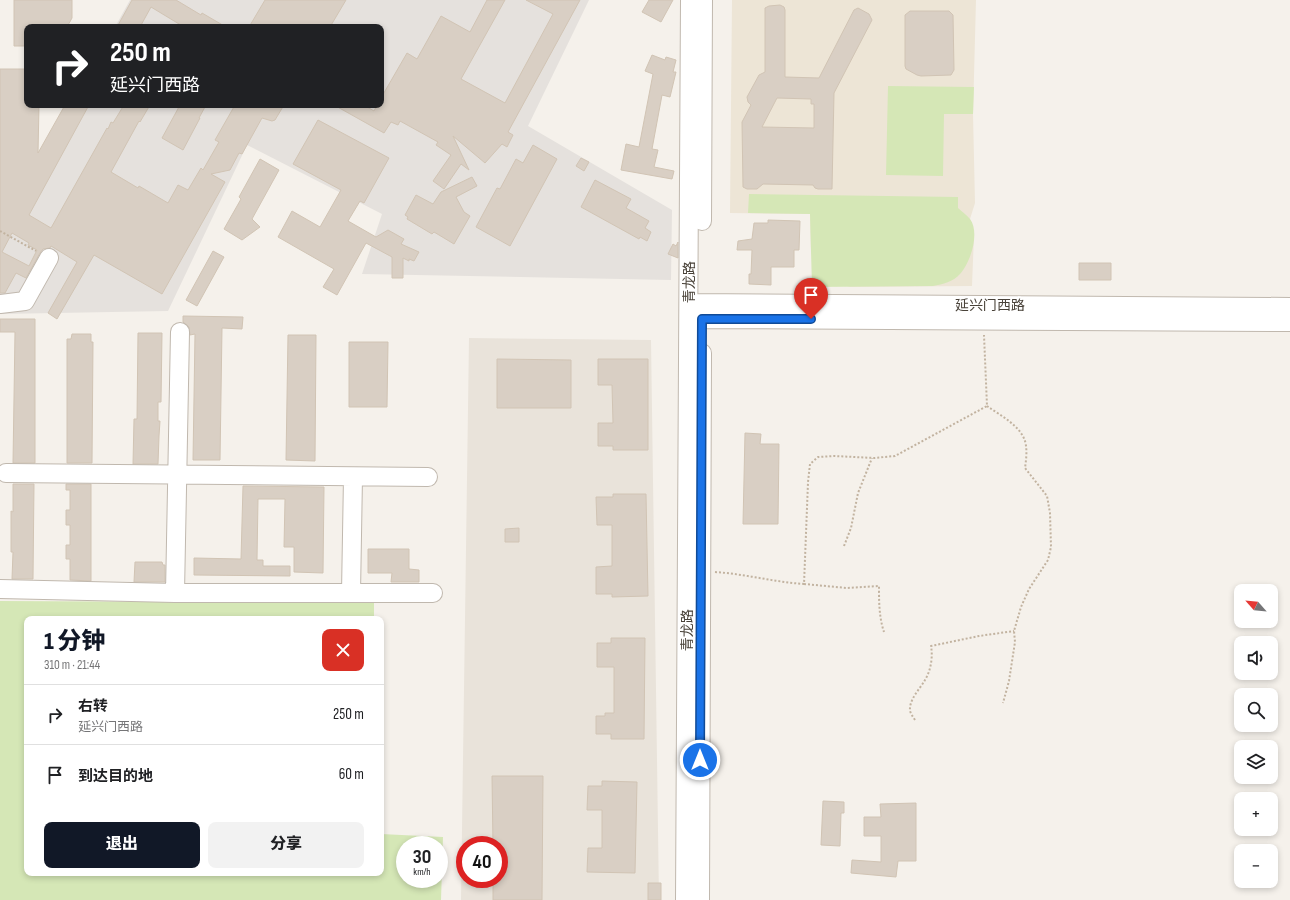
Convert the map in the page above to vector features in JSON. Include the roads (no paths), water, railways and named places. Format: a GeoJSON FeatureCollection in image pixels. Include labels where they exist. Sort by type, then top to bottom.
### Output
{"type":"FeatureCollection","features":[{"type":"Feature","properties":{"kind":"street","name":"青龙路"},"geometry":{"type":"LineString","coordinates":[[690,0],[701,572],[700,900]]}},
{"type":"Feature","properties":{"kind":"street","name":"青龙路"},"geometry":{"type":"LineString","coordinates":[[685,900],[703,0]]}},
{"type":"Feature","properties":{"kind":"street"},"geometry":{"type":"LineString","coordinates":[[0,304],[26,301],[50,258]]}},
{"type":"Feature","properties":{"kind":"street","name":"延兴门西路"},"geometry":{"type":"LineString","coordinates":[[696,311],[1290,307]]}},
{"type":"Feature","properties":{"kind":"street","name":"延兴门西路"},"geometry":{"type":"LineString","coordinates":[[696,311],[983,320],[1290,322]]}},
{"type":"Feature","properties":{"kind":"street"},"geometry":{"type":"LineString","coordinates":[[175,593],[180,332]]}},
{"type":"Feature","properties":{"kind":"street"},"geometry":{"type":"LineString","coordinates":[[6,473],[428,477]]}},
{"type":"Feature","properties":{"kind":"street"},"geometry":{"type":"LineString","coordinates":[[351,593],[354,477]]}},
{"type":"Feature","properties":{"kind":"street"},"geometry":{"type":"LineString","coordinates":[[0,589],[175,593],[433,593]]}}]}
